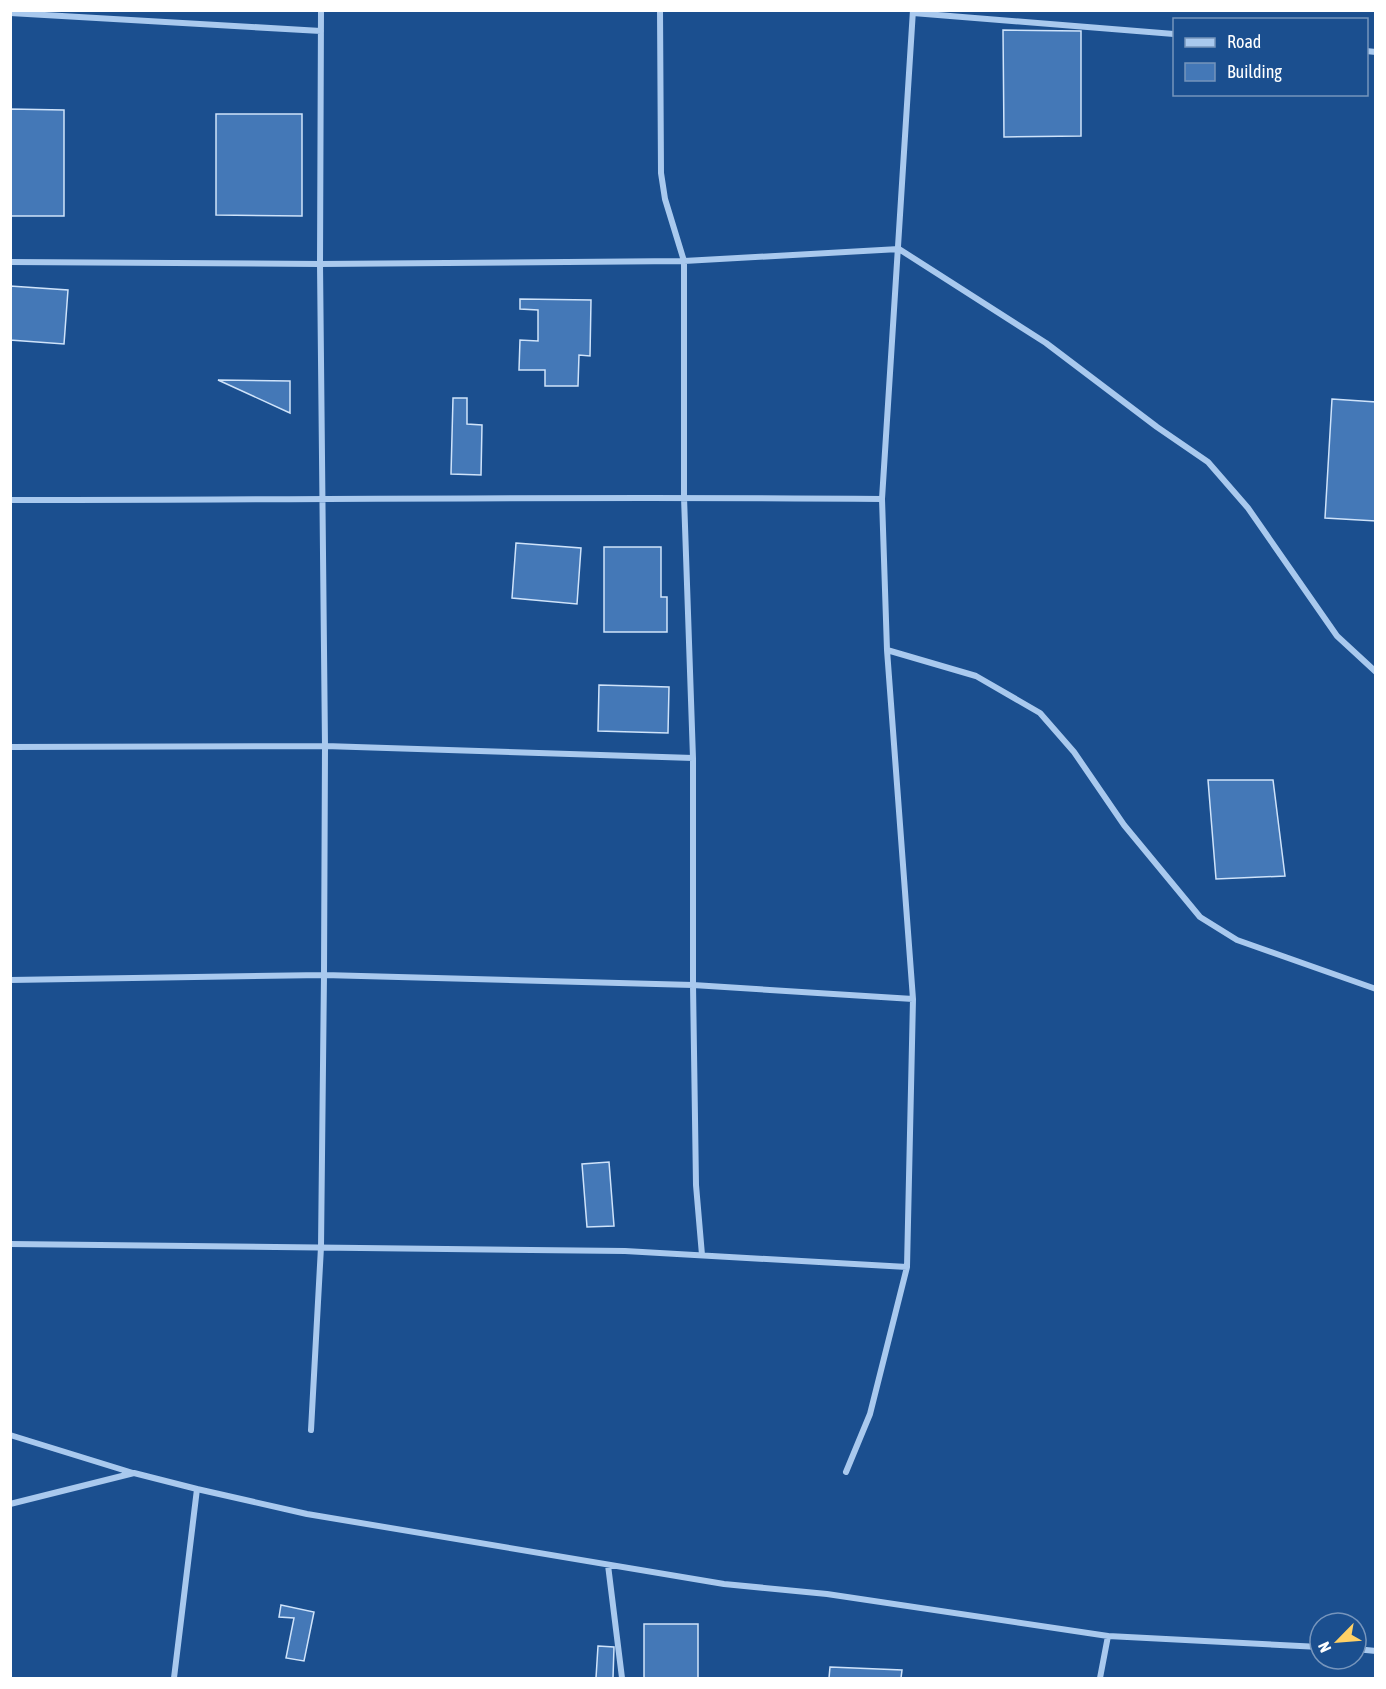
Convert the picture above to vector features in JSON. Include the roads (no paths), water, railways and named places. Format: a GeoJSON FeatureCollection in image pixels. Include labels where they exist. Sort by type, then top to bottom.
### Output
{"type":"FeatureCollection","features":[{"type":"Feature","properties":{"kind":"street"},"geometry":{"type":"LineString","coordinates":[[311,1430],[321,1247],[324,975],[321,10]]}},
{"type":"Feature","properties":{"kind":"street"},"geometry":{"type":"LineString","coordinates":[[660,10],[661,173],[665,200],[684,261],[684,497],[693,758],[696,1185],[702,1255]]}},
{"type":"Feature","properties":{"kind":"street"},"geometry":{"type":"LineString","coordinates":[[846,1472],[870,1414],[908,1267],[913,999],[887,650],[882,500],[913,12],[1173,34]]}},
{"type":"Feature","properties":{"kind":"street"},"geometry":{"type":"LineString","coordinates":[[10,13],[321,31]]}},
{"type":"Feature","properties":{"kind":"street"},"geometry":{"type":"LineString","coordinates":[[10,262],[320,264],[684,261],[899,249],[1046,343],[1157,427],[1208,462],[1248,508],[1337,636],[1376,672]]}},
{"type":"Feature","properties":{"kind":"street"},"geometry":{"type":"LineString","coordinates":[[10,500],[684,497],[882,500]]}},
{"type":"Feature","properties":{"kind":"street"},"geometry":{"type":"LineString","coordinates":[[887,650],[976,676],[1040,713],[1074,752],[1124,825],[1200,917],[1237,940],[1376,989]]}},
{"type":"Feature","properties":{"kind":"street"},"geometry":{"type":"LineString","coordinates":[[10,747],[325,746],[693,758]]}},
{"type":"Feature","properties":{"kind":"street"},"geometry":{"type":"LineString","coordinates":[[10,980],[324,975],[693,985],[913,999]]}},
{"type":"Feature","properties":{"kind":"street"},"geometry":{"type":"LineString","coordinates":[[10,1244],[625,1251],[908,1267]]}},
{"type":"Feature","properties":{"kind":"street"},"geometry":{"type":"LineString","coordinates":[[10,1435],[134,1473],[307,1514],[724,1584],[827,1594],[1108,1636],[1308,1646]]}},
{"type":"Feature","properties":{"kind":"street"},"geometry":{"type":"LineString","coordinates":[[10,1504],[134,1473]]}},
{"type":"Feature","properties":{"kind":"street"},"geometry":{"type":"LineString","coordinates":[[174,1678],[197,1489]]}},
{"type":"Feature","properties":{"kind":"street"},"geometry":{"type":"LineString","coordinates":[[608,1565],[622,1678]]}},
{"type":"Feature","properties":{"kind":"street"},"geometry":{"type":"LineString","coordinates":[[1100,1678],[1108,1636]]}}]}
